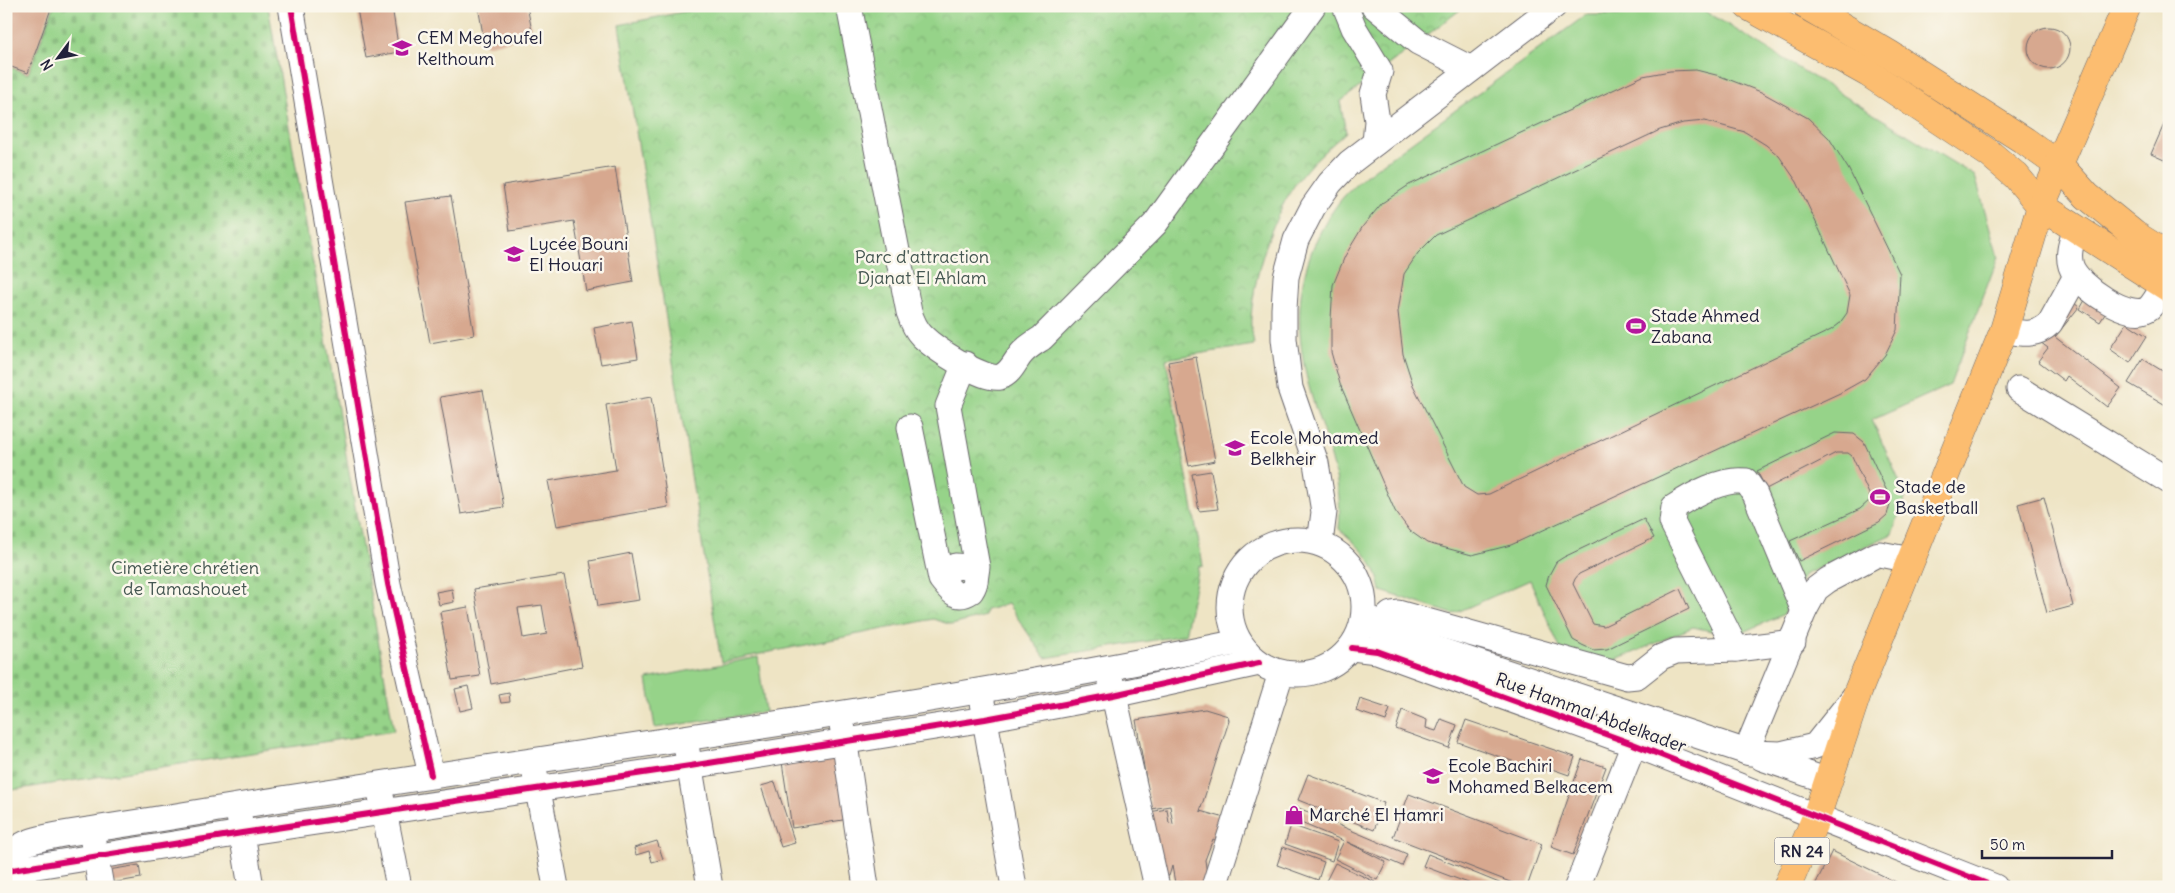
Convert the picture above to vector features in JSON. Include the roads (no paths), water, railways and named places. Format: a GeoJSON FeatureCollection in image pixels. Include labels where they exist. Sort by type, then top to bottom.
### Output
{"type":"FeatureCollection","features":[{"type":"Feature","properties":{"kind":"main road"},"geometry":{"type":"LineString","coordinates":[[1748,6],[1868,73],[1990,154],[2016,176],[2042,206],[2166,286]]}},
{"type":"Feature","properties":{"kind":"main road"},"geometry":{"type":"LineString","coordinates":[[1807,6],[1889,54],[2026,142],[2060,166],[2087,196],[2135,235],[2169,256]]}},
{"type":"Feature","properties":{"kind":"main road"},"geometry":{"type":"LineString","coordinates":[[1817,815],[1858,691],[2004,330],[2042,206],[2124,13]]}},
{"type":"Feature","properties":{"kind":"main road","name":"RN 24"},"geometry":{"type":"LineString","coordinates":[[1787,887],[1817,815]]}},
{"type":"Feature","properties":{"kind":"street"},"geometry":{"type":"LineString","coordinates":[[291,6],[388,584],[431,775]]}},
{"type":"Feature","properties":{"kind":"street"},"geometry":{"type":"LineString","coordinates":[[849,6],[909,312],[914,326],[922,336],[965,364],[990,377],[1000,377],[1009,371],[1024,351],[1042,338],[1154,224],[1313,6]]}},
{"type":"Feature","properties":{"kind":"street"},"geometry":{"type":"LineString","coordinates":[[1345,6],[1354,28],[1380,72],[1373,94],[1377,121],[1375,143]]}},
{"type":"Feature","properties":{"kind":"street"},"geometry":{"type":"LineString","coordinates":[[1374,6],[1418,42],[1471,70]]}},
{"type":"Feature","properties":{"kind":"street"},"geometry":{"type":"LineString","coordinates":[[1320,543],[1324,512],[1316,462],[1290,388],[1284,340],[1286,277],[1296,240],[1313,207],[1330,183],[1349,163],[1554,6]]}},
{"type":"Feature","properties":{"kind":"street"},"geometry":{"type":"LineString","coordinates":[[2076,228],[2069,250],[2071,267],[2076,276],[2086,286],[2122,310],[2138,313],[2149,308],[2166,286]]}},
{"type":"Feature","properties":{"kind":"street"},"geometry":{"type":"LineString","coordinates":[[2004,330],[2032,334],[2044,329],[2050,323],[2076,276]]}},
{"type":"Feature","properties":{"kind":"street"},"geometry":{"type":"LineString","coordinates":[[910,427],[941,579],[952,593],[962,595],[971,591],[977,567],[948,406],[965,364]]}},
{"type":"Feature","properties":{"kind":"street"},"geometry":{"type":"LineString","coordinates":[[2019,389],[2169,481]]}},
{"type":"Feature","properties":{"kind":"street"},"geometry":{"type":"LineString","coordinates":[[1736,649],[1672,522],[1674,508],[1688,498],[1732,479],[1746,481],[1755,494],[1804,611]]}},
{"type":"Feature","properties":{"kind":"street"},"geometry":{"type":"LineString","coordinates":[[1270,668],[1239,642],[1230,612],[1235,579],[1247,561],[1266,547],[1292,539],[1320,543],[1347,561],[1363,590],[1371,620],[1394,635],[1828,781]]}},
{"type":"Feature","properties":{"kind":"street"},"geometry":{"type":"LineString","coordinates":[[1748,753],[1804,611],[1816,589],[1828,580],[1875,555],[1880,554],[1911,560]]}},
{"type":"Feature","properties":{"kind":"street"},"geometry":{"type":"LineString","coordinates":[[6,871],[97,858],[242,833],[690,766],[985,718],[1270,668],[1308,674],[1332,666],[1352,648],[1362,628],[1371,620],[1398,613],[1627,677],[1637,676],[1661,657],[1676,651],[1736,649],[1792,642]]}},
{"type":"Feature","properties":{"kind":"street"},"geometry":{"type":"LineString","coordinates":[[6,858],[19,846],[30,841],[91,830],[379,785],[431,775],[685,738],[980,691],[1108,669],[1239,642]]}},
{"type":"Feature","properties":{"kind":"street","name":"Rue Hammal Abdelkader"},"geometry":{"type":"LineString","coordinates":[[1352,648],[1377,651],[1633,744],[1817,815],[1966,882],[1995,887]]}},
{"type":"Feature","properties":{"kind":"street"},"geometry":{"type":"LineString","coordinates":[[1214,887],[1270,668]]}},
{"type":"Feature","properties":{"kind":"street"},"geometry":{"type":"LineString","coordinates":[[1108,669],[1157,887]]}},
{"type":"Feature","properties":{"kind":"street"},"geometry":{"type":"LineString","coordinates":[[980,691],[1014,887]]}},
{"type":"Feature","properties":{"kind":"street"},"geometry":{"type":"LineString","coordinates":[[1748,753],[1781,754],[1815,746],[1858,691]]}},
{"type":"Feature","properties":{"kind":"street"},"geometry":{"type":"LineString","coordinates":[[840,713],[866,887]]}},
{"type":"Feature","properties":{"kind":"street"},"geometry":{"type":"LineString","coordinates":[[1577,887],[1633,744],[1645,719]]}},
{"type":"Feature","properties":{"kind":"street"},"geometry":{"type":"LineString","coordinates":[[685,738],[710,887]]}},
{"type":"Feature","properties":{"kind":"street"},"geometry":{"type":"LineString","coordinates":[[532,761],[556,887]]}},
{"type":"Feature","properties":{"kind":"street"},"geometry":{"type":"LineString","coordinates":[[379,785],[399,887]]}},
{"type":"Feature","properties":{"kind":"street"},"geometry":{"type":"LineString","coordinates":[[237,806],[251,887]]}},
{"type":"Feature","properties":{"kind":"street"},"geometry":{"type":"LineString","coordinates":[[91,830],[101,887]]}},
{"type":"Feature","properties":{"kind":"place","name":"CEM Meghoufel Kelthoum"},"geometry":{"type":"Point","coordinates":[402,48]}},
{"type":"Feature","properties":{"kind":"place","name":"Lycée Bouni El Houari"},"geometry":{"type":"Point","coordinates":[514,254]}},
{"type":"Feature","properties":{"kind":"place","name":"Stade Ahmed Zabana"},"geometry":{"type":"Point","coordinates":[1636,326]}},
{"type":"Feature","properties":{"kind":"place","name":"Ecole Mohamed Belkheir"},"geometry":{"type":"Point","coordinates":[1235,448]}},
{"type":"Feature","properties":{"kind":"place","name":"Stade de Basketball"},"geometry":{"type":"Point","coordinates":[1880,497]}},
{"type":"Feature","properties":{"kind":"place","name":"Ecole Bachiri Mohamed Belkacem"},"geometry":{"type":"Point","coordinates":[1433,776]}},
{"type":"Feature","properties":{"kind":"place","name":"Marché El Hamri"},"geometry":{"type":"Point","coordinates":[1294,815]}},
{"type":"Feature","properties":{"kind":"park label","name":"Parc d'attraction Djanat El Ahlam"},"geometry":{"type":"Point","coordinates":[922,267]}},
{"type":"Feature","properties":{"kind":"park label","name":"Cimetière chrétien de Tamashouet"},"geometry":{"type":"Point","coordinates":[185,578]}}]}
